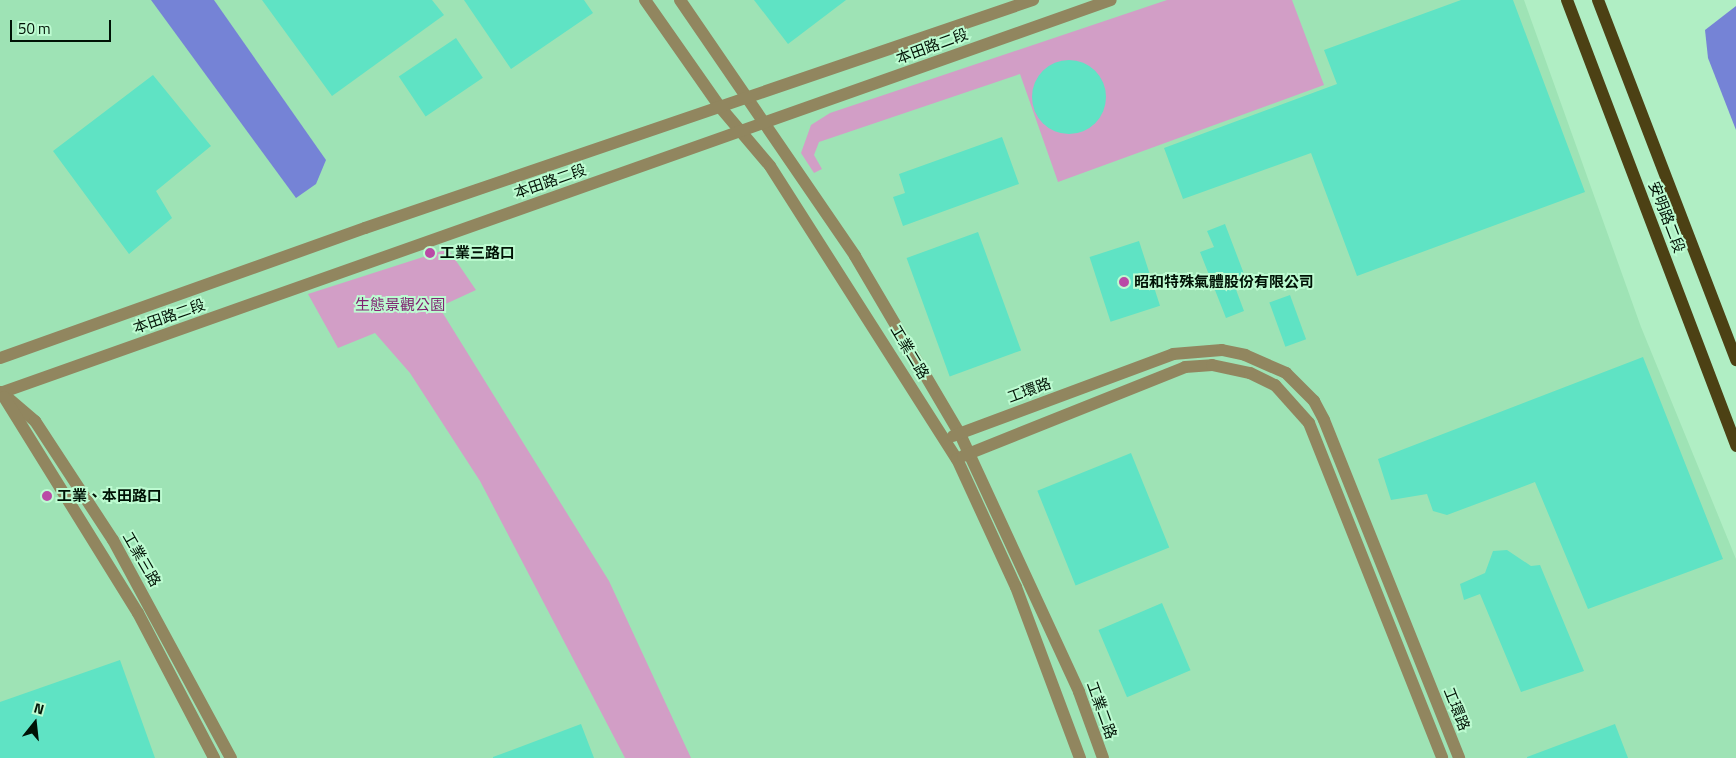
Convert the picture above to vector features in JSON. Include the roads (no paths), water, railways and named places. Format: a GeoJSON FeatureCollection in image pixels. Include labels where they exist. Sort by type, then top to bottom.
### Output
{"type":"FeatureCollection","features":[{"type":"Feature","properties":{"kind":"main road","name":"安明路二段"},"geometry":{"type":"LineString","coordinates":[[1567,0],[1736,446]]}},
{"type":"Feature","properties":{"kind":"main road","name":"安明路二段"},"geometry":{"type":"LineString","coordinates":[[1598,0],[1736,360]]}},
{"type":"Feature","properties":{"kind":"street","name":"工業二路"},"geometry":{"type":"LineString","coordinates":[[645,0],[720,107],[774,170],[874,323],[957,459],[1016,587],[1080,758]]}},
{"type":"Feature","properties":{"kind":"street","name":"工業二路"},"geometry":{"type":"LineString","coordinates":[[680,0],[749,97],[890,315],[960,434],[1079,692],[1103,758]]}},
{"type":"Feature","properties":{"kind":"street","name":"本田路二段"},"geometry":{"type":"LineString","coordinates":[[0,358],[1033,0]]}},
{"type":"Feature","properties":{"kind":"street","name":"本田路二段"},"geometry":{"type":"LineString","coordinates":[[0,392],[1112,0]]}},
{"type":"Feature","properties":{"kind":"street"},"geometry":{"type":"LineString","coordinates":[[874,323],[890,315]]}},
{"type":"Feature","properties":{"kind":"street","name":"工環路"},"geometry":{"type":"LineString","coordinates":[[945,440],[1173,354],[1222,350],[1267,364],[1302,387],[1324,420],[1459,758]]}},
{"type":"Feature","properties":{"kind":"street"},"geometry":{"type":"LineString","coordinates":[[957,459],[1130,387],[1185,367],[1212,365],[1250,372],[1275,385],[1290,399],[1309,423],[1442,758]]}},
{"type":"Feature","properties":{"kind":"street"},"geometry":{"type":"LineString","coordinates":[[1125,372],[1130,387]]}},
{"type":"Feature","properties":{"kind":"street"},"geometry":{"type":"LineString","coordinates":[[1290,399],[1302,387]]}},
{"type":"Feature","properties":{"kind":"street","name":"工業三路"},"geometry":{"type":"LineString","coordinates":[[0,392],[35,421],[120,551],[230,758]]}},
{"type":"Feature","properties":{"kind":"street","name":"工業三路"},"geometry":{"type":"LineString","coordinates":[[0,392],[18,428],[130,600],[214,758]]}},
{"type":"Feature","properties":{"kind":"street"},"geometry":{"type":"LineString","coordinates":[[105,560],[120,551]]}},
{"type":"Feature","properties":{"kind":"street"},"geometry":{"type":"LineString","coordinates":[[1364,560],[1377,554]]}},
{"type":"Feature","properties":{"kind":"street"},"geometry":{"type":"LineString","coordinates":[[130,600],[143,592]]}},
{"type":"Feature","properties":{"kind":"street"},"geometry":{"type":"LineString","coordinates":[[1386,616],[1400,611]]}},
{"type":"Feature","properties":{"kind":"street"},"geometry":{"type":"LineString","coordinates":[[1411,679],[1425,672]]}},
{"type":"Feature","properties":{"kind":"street"},"geometry":{"type":"LineString","coordinates":[[1073,740],[1094,734]]}},
{"type":"Feature","properties":{"kind":"water"},"geometry":{"type":"Polygon","coordinates":[[[151,0],[214,0],[326,160],[316,184],[296,198],[151,0]]]}},
{"type":"Feature","properties":{"kind":"water"},"geometry":{"type":"Polygon","coordinates":[[[1736,6],[1736,130],[1708,58],[1705,30],[1736,6]]]}},
{"type":"Feature","properties":{"kind":"place","name":"工業三路口"},"geometry":{"type":"Point","coordinates":[430,253]}},
{"type":"Feature","properties":{"kind":"place","name":"昭和特殊氣體股份有限公司"},"geometry":{"type":"Point","coordinates":[1124,282]}},
{"type":"Feature","properties":{"kind":"place","name":"工業、本田路口"},"geometry":{"type":"Point","coordinates":[47,496]}},
{"type":"Feature","properties":{"kind":"park label","name":"生態景觀公園"},"geometry":{"type":"Point","coordinates":[400,305]}}]}
